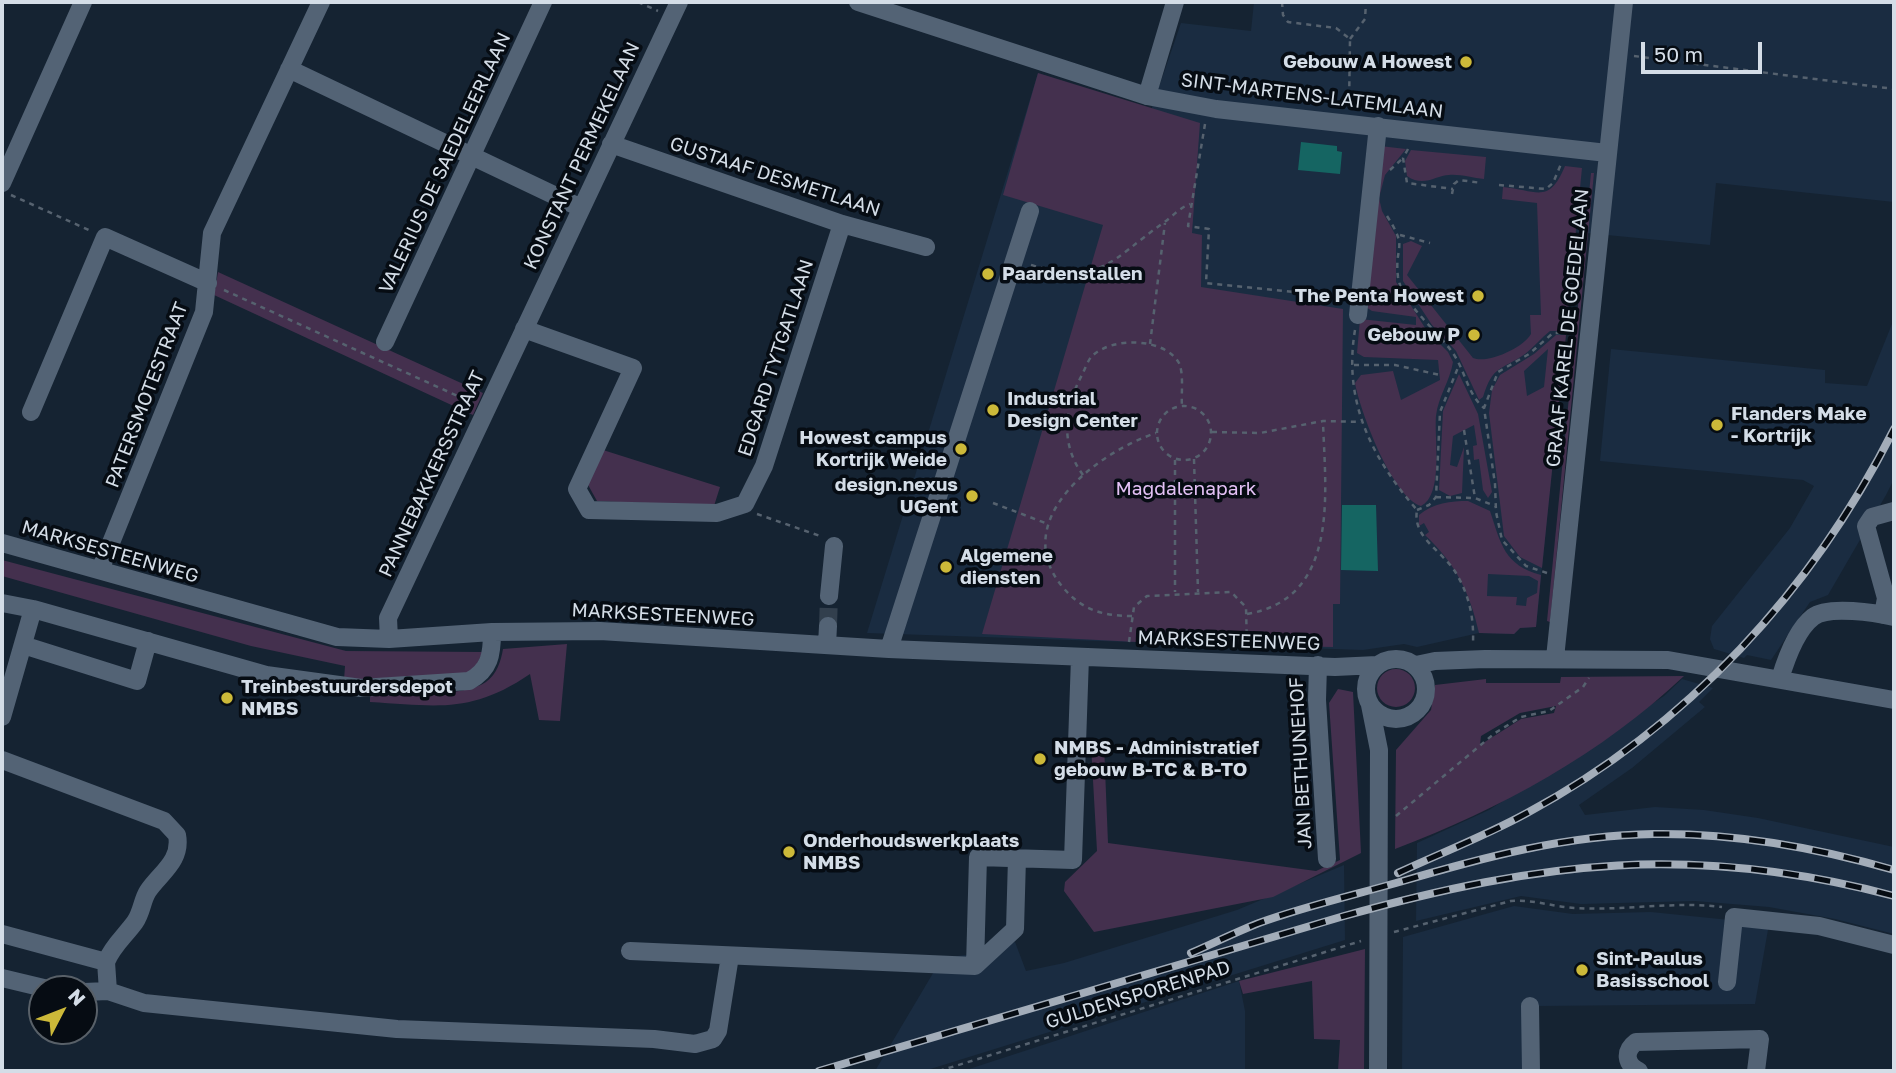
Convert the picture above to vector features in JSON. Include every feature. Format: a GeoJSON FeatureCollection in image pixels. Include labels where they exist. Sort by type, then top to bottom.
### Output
{"type":"FeatureCollection","features":[{"type":"Feature","properties":{"kind":"street"},"geometry":{"type":"LineString","coordinates":[[2,183],[83,2]]}},
{"type":"Feature","properties":{"kind":"street","name":"PATERSMOTESTRAAT"},"geometry":{"type":"LineString","coordinates":[[100,570],[204,312],[212,233],[321,2]]}},
{"type":"Feature","properties":{"kind":"street","name":"VALERIUS DE SAEDELEERLAAN"},"geometry":{"type":"LineString","coordinates":[[385,342],[543,2]]}},
{"type":"Feature","properties":{"kind":"street","name":"SINT-MARTENS-LATEMLAAN"},"geometry":{"type":"LineString","coordinates":[[858,2],[1147,96],[1208,108],[1607,152]]}},
{"type":"Feature","properties":{"kind":"street"},"geometry":{"type":"LineString","coordinates":[[1147,96],[1175,2]]}},
{"type":"Feature","properties":{"kind":"street","name":"GRAAF KAREL DE GOEDELAAN"},"geometry":{"type":"LineString","coordinates":[[1555,658],[1624,2]]}},
{"type":"Feature","properties":{"kind":"street","name":"KONSTANT PERMEKELAAN"},"geometry":{"type":"LineString","coordinates":[[524,329],[675,9]]}},
{"type":"Feature","properties":{"kind":"street"},"geometry":{"type":"LineString","coordinates":[[289,69],[581,208]]}},
{"type":"Feature","properties":{"kind":"street"},"geometry":{"type":"LineString","coordinates":[[1359,307],[1378,127]]}},
{"type":"Feature","properties":{"kind":"street","name":"GUSTAAF DESMETLAAN"},"geometry":{"type":"LineString","coordinates":[[611,144],[842,224],[926,247]]}},
{"type":"Feature","properties":{"kind":"street"},"geometry":{"type":"LineString","coordinates":[[889,649],[1030,211]]}},
{"type":"Feature","properties":{"kind":"street","name":"EDGARD TYTGATLAAN"},"geometry":{"type":"LineString","coordinates":[[745,504],[764,466],[842,224]]}},
{"type":"Feature","properties":{"kind":"street"},"geometry":{"type":"LineString","coordinates":[[31,412],[105,237],[208,283]]}},
{"type":"Feature","properties":{"kind":"street"},"geometry":{"type":"LineString","coordinates":[[524,329],[633,368],[577,489],[589,510],[717,513],[745,504]]}},
{"type":"Feature","properties":{"kind":"street","name":"PANNEBAKKERSSTRAAT"},"geometry":{"type":"LineString","coordinates":[[389,639],[388,618],[524,329]]}},
{"type":"Feature","properties":{"kind":"street"},"geometry":{"type":"LineString","coordinates":[[1780,679],[1787,654],[1813,617],[1822,613],[1855,611],[1889,616],[1866,526],[1872,517],[1894,511]]}},
{"type":"Feature","properties":{"kind":"street","name":"MARKSESTEENWEG"},"geometry":{"type":"LineString","coordinates":[[2,543],[337,638],[389,639],[492,632],[600,631],[889,649],[1326,666],[1377,665]]}},
{"type":"Feature","properties":{"kind":"street"},"geometry":{"type":"LineString","coordinates":[[829,596],[834,545]]}},
{"type":"Feature","properties":{"kind":"street"},"geometry":{"type":"LineString","coordinates":[[2,603],[33,609],[266,675],[360,688],[468,681],[477,677],[490,661],[492,632]]}},
{"type":"Feature","properties":{"kind":"street"},"geometry":{"type":"LineString","coordinates":[[2,717],[15,654],[33,609]]}},
{"type":"Feature","properties":{"kind":"street"},"geometry":{"type":"LineString","coordinates":[[827,645],[828,626]]}},
{"type":"Feature","properties":{"kind":"street"},"geometry":{"type":"LineString","coordinates":[[15,654],[137,681],[148,641]]}},
{"type":"Feature","properties":{"kind":"street"},"geometry":{"type":"LineString","coordinates":[[975,965],[978,857],[1073,860],[1080,657]]}},
{"type":"Feature","properties":{"kind":"street"},"geometry":{"type":"LineString","coordinates":[[1370,705],[1385,717],[1407,717],[1423,703],[1426,682],[1416,666],[1399,658],[1377,665],[1368,676],[1366,685],[1370,705],[1379,750],[1378,1071]]}},
{"type":"Feature","properties":{"kind":"street"},"geometry":{"type":"LineString","coordinates":[[1416,666],[1435,661],[1555,658],[1668,660],[1894,700]]}},
{"type":"Feature","properties":{"kind":"street"},"geometry":{"type":"LineString","coordinates":[[1426,682],[1465,661]]}},
{"type":"Feature","properties":{"kind":"street","name":"MARKSESTEENWEG"},"geometry":{"type":"LineString","coordinates":[[1326,666],[1366,685]]}},
{"type":"Feature","properties":{"kind":"street","name":"JAN BETHUNEHOF"},"geometry":{"type":"LineString","coordinates":[[1326,666],[1317,700],[1327,859]]}},
{"type":"Feature","properties":{"kind":"street"},"geometry":{"type":"LineString","coordinates":[[1379,750],[1396,719]]}},
{"type":"Feature","properties":{"kind":"street"},"geometry":{"type":"LineString","coordinates":[[2,760],[164,821],[177,835],[170,869],[145,895],[139,916],[112,948],[106,962],[108,991]]}},
{"type":"Feature","properties":{"kind":"street"},"geometry":{"type":"LineString","coordinates":[[630,951],[975,965],[1015,929],[1017,858]]}},
{"type":"Feature","properties":{"kind":"street"},"geometry":{"type":"LineString","coordinates":[[1727,982],[1734,917],[1819,926],[1894,945]]}},
{"type":"Feature","properties":{"kind":"street"},"geometry":{"type":"LineString","coordinates":[[2,934],[106,962]]}},
{"type":"Feature","properties":{"kind":"street"},"geometry":{"type":"LineString","coordinates":[[98,991],[108,991],[144,1003],[397,1029],[654,1039],[695,1044],[713,1039],[718,1031],[730,956]]}},
{"type":"Feature","properties":{"kind":"street"},"geometry":{"type":"LineString","coordinates":[[2,978],[28,984]]}},
{"type":"Feature","properties":{"kind":"street"},"geometry":{"type":"LineString","coordinates":[[1531,1006],[1531,1071]]}},
{"type":"Feature","properties":{"kind":"street"},"geometry":{"type":"LineString","coordinates":[[1639,1071],[1632,1067],[1627,1056],[1628,1050],[1636,1042],[1760,1039],[1756,1071]]}},
{"type":"Feature","properties":{"kind":"path"},"geometry":{"type":"LineString","coordinates":[[638,2],[675,9]]}},
{"type":"Feature","properties":{"kind":"path"},"geometry":{"type":"LineString","coordinates":[[1282,2],[1281,11],[1288,22],[1336,28],[1350,39]]}},
{"type":"Feature","properties":{"kind":"path"},"geometry":{"type":"LineString","coordinates":[[1348,123],[1350,39],[1365,19],[1366,2]]}},
{"type":"Feature","properties":{"kind":"path"},"geometry":{"type":"LineString","coordinates":[[1619,54],[1894,89]]}},
{"type":"Feature","properties":{"kind":"path"},"geometry":{"type":"LineString","coordinates":[[1208,108],[1188,226],[1209,229],[1206,283],[1359,307],[1352,379],[1356,405],[1379,461],[1417,510]]}},
{"type":"Feature","properties":{"kind":"path"},"geometry":{"type":"LineString","coordinates":[[1387,176],[1403,158],[1419,131]]}},
{"type":"Feature","properties":{"kind":"path"},"geometry":{"type":"LineString","coordinates":[[1499,185],[1550,187],[1562,162],[1565,147]]}},
{"type":"Feature","properties":{"kind":"path"},"geometry":{"type":"LineString","coordinates":[[1403,158],[1407,183],[1453,189]]}},
{"type":"Feature","properties":{"kind":"path"},"geometry":{"type":"LineString","coordinates":[[1452,194],[1459,180],[1482,183]]}},
{"type":"Feature","properties":{"kind":"path"},"geometry":{"type":"LineString","coordinates":[[2,191],[105,237]]}},
{"type":"Feature","properties":{"kind":"path"},"geometry":{"type":"LineString","coordinates":[[1013,260],[1062,274],[1085,274],[1103,268],[1190,204]]}},
{"type":"Feature","properties":{"kind":"path"},"geometry":{"type":"LineString","coordinates":[[1383,206],[1400,236],[1398,279],[1417,311],[1453,353],[1472,394],[1484,408]]}},
{"type":"Feature","properties":{"kind":"path"},"geometry":{"type":"LineString","coordinates":[[1150,344],[1165,222]]}},
{"type":"Feature","properties":{"kind":"path"},"geometry":{"type":"LineString","coordinates":[[1400,236],[1430,243]]}},
{"type":"Feature","properties":{"kind":"path"},"geometry":{"type":"LineString","coordinates":[[208,283],[485,409]]}},
{"type":"Feature","properties":{"kind":"path"},"geometry":{"type":"LineString","coordinates":[[1563,577],[1526,566],[1502,540],[1495,506],[1495,484],[1484,408],[1498,372],[1529,354],[1549,334],[1589,334]]}},
{"type":"Feature","properties":{"kind":"path"},"geometry":{"type":"LineString","coordinates":[[1083,475],[1071,458],[1066,431],[1071,395],[1092,356],[1114,345],[1150,344],[1167,348],[1180,365],[1182,406]]}},
{"type":"Feature","properties":{"kind":"path"},"geometry":{"type":"LineString","coordinates":[[1354,365],[1395,365],[1440,375]]}},
{"type":"Feature","properties":{"kind":"path"},"geometry":{"type":"LineString","coordinates":[[1417,510],[1429,505],[1436,497],[1440,412],[1459,365]]}},
{"type":"Feature","properties":{"kind":"path"},"geometry":{"type":"LineString","coordinates":[[1194,460],[1175,460],[1161,450],[1156,433],[1160,420],[1169,410],[1182,406],[1202,412],[1212,432],[1210,443],[1194,460],[1198,592]]}},
{"type":"Feature","properties":{"kind":"path"},"geometry":{"type":"LineString","coordinates":[[1212,432],[1260,433],[1323,421],[1363,422]]}},
{"type":"Feature","properties":{"kind":"path"},"geometry":{"type":"LineString","coordinates":[[1247,614],[1265,611],[1282,601],[1310,571],[1320,549],[1326,482],[1323,421]]}},
{"type":"Feature","properties":{"kind":"path"},"geometry":{"type":"LineString","coordinates":[[1464,430],[1475,498]]}},
{"type":"Feature","properties":{"kind":"path"},"geometry":{"type":"LineString","coordinates":[[1132,615],[1108,616],[1094,612],[1068,593],[1052,574],[1042,549],[1048,524],[1083,475],[1107,455],[1132,441],[1156,433]]}},
{"type":"Feature","properties":{"kind":"path"},"geometry":{"type":"LineString","coordinates":[[1175,460],[1175,593]]}},
{"type":"Feature","properties":{"kind":"path"},"geometry":{"type":"LineString","coordinates":[[1436,497],[1475,498],[1495,506]]}},
{"type":"Feature","properties":{"kind":"path"},"geometry":{"type":"LineString","coordinates":[[993,503],[1048,524]]}},
{"type":"Feature","properties":{"kind":"path"},"geometry":{"type":"LineString","coordinates":[[745,504],[761,517],[824,538],[834,545]]}},
{"type":"Feature","properties":{"kind":"path"},"geometry":{"type":"LineString","coordinates":[[1417,510],[1415,519],[1419,533],[1446,558],[1466,594],[1473,619],[1465,661]]}},
{"type":"Feature","properties":{"kind":"path"},"geometry":{"type":"LineString","coordinates":[[1127,658],[1134,607],[1147,596],[1231,592],[1242,601],[1247,614],[1247,662]]}},
{"type":"Feature","properties":{"kind":"path"},"geometry":{"type":"LineString","coordinates":[[1379,823],[1401,814],[1495,733],[1521,717],[1549,711],[1568,699],[1583,687],[1591,674],[1592,658]]}},
{"type":"Feature","properties":{"kind":"path"},"geometry":{"type":"LineString","coordinates":[[1417,925],[1511,901],[1528,900],[1574,908],[1694,904],[1729,908]]}},
{"type":"Feature","properties":{"kind":"path","name":"GULDENSPORENPAD"},"geometry":{"type":"LineString","coordinates":[[939,1071],[1345,945]]}},
{"type":"Feature","properties":{"kind":"shaded area"},"geometry":{"type":"Polygon","coordinates":[[[1254,2],[1894,2],[1894,202],[1716,183],[1710,245],[1576,232],[1536,627],[1520,628],[1514,634],[1479,633],[1417,647],[1404,644],[1363,650],[867,633],[1038,73],[1151,110],[1181,23],[1251,31],[1254,2]]]}},
{"type":"Feature","properties":{"kind":"shaded area"},"geometry":{"type":"Polygon","coordinates":[[[1301,142],[1337,146],[1337,151],[1342,152],[1340,174],[1298,170],[1301,142]]]}},
{"type":"Feature","properties":{"kind":"shaded area"},"geometry":{"type":"Polygon","coordinates":[[[1894,319],[1894,479],[1886,495],[1828,595],[1810,602],[1771,660],[1747,655],[1744,658],[1714,649],[1710,639],[1712,626],[1790,528],[1814,486],[1803,480],[1600,461],[1611,349],[1825,370],[1825,383],[1867,386],[1894,319]]]}},
{"type":"Feature","properties":{"kind":"shaded area"},"geometry":{"type":"Polygon","coordinates":[[[1342,505],[1376,505],[1378,571],[1341,570],[1342,505]]]}},
{"type":"Feature","properties":{"kind":"shaded area"},"geometry":{"type":"Polygon","coordinates":[[[1682,679],[1713,688],[1699,702],[1705,707],[1632,768],[1579,805],[1585,815],[1655,807],[1704,810],[1758,818],[1894,847],[1894,934],[1835,919],[1769,907],[1695,901],[1581,904],[1521,896],[1416,921],[1417,843],[1489,810],[1664,696],[1682,679]]]}},
{"type":"Feature","properties":{"kind":"shaded area"},"geometry":{"type":"Polygon","coordinates":[[[1344,865],[1345,940],[924,1071],[875,1071],[942,958],[973,954],[1015,942],[1026,971],[1064,963],[1237,910],[1344,865]]]}},
{"type":"Feature","properties":{"kind":"shaded area","name":"Sint-Paulus Basisschool"},"geometry":{"type":"Polygon","coordinates":[[[1514,906],[1573,914],[1651,912],[1769,924],[1755,1004],[1538,1006],[1539,1071],[1402,1071],[1403,937],[1514,906]]]}},
{"type":"Feature","properties":{"kind":"shaded area"},"geometry":{"type":"Polygon","coordinates":[[[1239,981],[1245,1011],[1245,1071],[963,1071],[1239,981]]]}},
{"type":"Feature","properties":{"kind":"green space","name":"Magdalenapark"},"geometry":{"type":"Polygon","coordinates":[[[1038,73],[1200,123],[1192,233],[1202,235],[1201,287],[1343,309],[1340,604],[1333,604],[1333,647],[1175,644],[982,634],[1103,225],[1003,195],[1038,73]]]}},
{"type":"Feature","properties":{"kind":"green space"},"geometry":{"type":"Polygon","coordinates":[[[1380,146],[1406,149],[1385,175],[1379,198],[1382,211],[1396,236],[1396,282],[1427,331],[1448,352],[1453,362],[1436,416],[1433,490],[1421,506],[1399,487],[1389,471],[1370,432],[1355,383],[1361,375],[1393,371],[1401,400],[1440,380],[1438,360],[1364,357],[1357,353],[1360,319],[1416,325],[1416,317],[1372,311],[1366,307],[1380,146]]]}},
{"type":"Feature","properties":{"kind":"green space"},"geometry":{"type":"Polygon","coordinates":[[[1411,150],[1486,157],[1484,179],[1453,175],[1424,181],[1413,179],[1407,176],[1405,161],[1411,150]]]}},
{"type":"Feature","properties":{"kind":"green space"},"geometry":{"type":"Polygon","coordinates":[[[1565,166],[1582,168],[1566,331],[1550,331],[1525,354],[1498,370],[1479,400],[1456,351],[1432,325],[1403,281],[1403,244],[1411,241],[1422,246],[1407,275],[1473,358],[1487,359],[1505,354],[1531,334],[1530,315],[1541,315],[1537,203],[1502,199],[1503,187],[1534,192],[1548,190],[1554,186],[1565,166]]]}},
{"type":"Feature","properties":{"kind":"green space"},"geometry":{"type":"Polygon","coordinates":[[[1591,173],[1594,173],[1550,622],[1547,621],[1591,173]]]}},
{"type":"Feature","properties":{"kind":"green space"},"geometry":{"type":"Polygon","coordinates":[[[218,272],[483,393],[473,415],[214,295],[218,272]]]}},
{"type":"Feature","properties":{"kind":"green space"},"geometry":{"type":"Polygon","coordinates":[[[1556,335],[1566,335],[1542,568],[1520,557],[1504,536],[1489,413],[1492,390],[1500,375],[1534,354],[1556,335]],[[1548,349],[1524,371],[1527,396],[1544,387],[1548,349]]]}},
{"type":"Feature","properties":{"kind":"green space"},"geometry":{"type":"Polygon","coordinates":[[[1459,374],[1478,414],[1492,492],[1488,498],[1483,490],[1479,459],[1474,460],[1473,446],[1477,445],[1474,425],[1453,436],[1450,465],[1457,467],[1464,447],[1462,493],[1450,496],[1439,490],[1443,411],[1459,374]]]}},
{"type":"Feature","properties":{"kind":"green space"},"geometry":{"type":"Polygon","coordinates":[[[603,450],[720,487],[714,506],[597,501],[587,483],[603,450]]]}},
{"type":"Feature","properties":{"kind":"green space"},"geometry":{"type":"Polygon","coordinates":[[[1468,501],[1490,511],[1501,543],[1512,559],[1529,571],[1541,575],[1536,627],[1520,628],[1514,634],[1479,633],[1460,580],[1445,557],[1425,535],[1429,532],[1424,523],[1419,526],[1419,515],[1424,511],[1442,504],[1468,501]],[[1488,574],[1487,596],[1517,597],[1516,605],[1526,606],[1527,598],[1537,593],[1538,581],[1529,576],[1488,574]]]}},
{"type":"Feature","properties":{"kind":"green space"},"geometry":{"type":"Polygon","coordinates":[[[2,560],[346,651],[483,652],[475,668],[465,674],[344,680],[345,666],[251,646],[2,576],[2,560]]]}},
{"type":"Feature","properties":{"kind":"green space"},"geometry":{"type":"Polygon","coordinates":[[[567,644],[560,721],[539,720],[530,674],[490,696],[453,705],[370,702],[370,695],[447,693],[476,687],[493,675],[500,663],[503,649],[567,644]]]}},
{"type":"Feature","properties":{"kind":"green space"},"geometry":{"type":"Polygon","coordinates":[[[1396,669],[1410,674],[1415,688],[1410,702],[1396,707],[1382,702],[1377,688],[1382,674],[1396,669]]]}},
{"type":"Feature","properties":{"kind":"green space"},"geometry":{"type":"Polygon","coordinates":[[[1684,676],[1619,730],[1548,777],[1473,816],[1395,849],[1396,750],[1431,710],[1435,685],[1486,679],[1486,683],[1560,683],[1561,677],[1684,676]],[[1556,706],[1520,713],[1481,736],[1480,745],[1521,719],[1554,713],[1556,706]]]}},
{"type":"Feature","properties":{"kind":"green space"},"geometry":{"type":"Polygon","coordinates":[[[1338,689],[1353,692],[1361,853],[1273,897],[1094,932],[1064,891],[1065,882],[1097,851],[1091,745],[1104,744],[1108,843],[1316,871],[1340,860],[1329,703],[1338,689]]]}},
{"type":"Feature","properties":{"kind":"green space"},"geometry":{"type":"Polygon","coordinates":[[[1365,949],[1364,1071],[1338,1071],[1340,1040],[1314,1039],[1312,981],[1243,994],[1239,981],[1365,949]]]}},
{"type":"Feature","properties":{"kind":"tunnel"},"geometry":{"type":"LineString","coordinates":[[828,626],[829,596]]}},
{"type":"Feature","properties":{"kind":"railway"},"geometry":{"type":"LineString","coordinates":[[1398,873],[1527,813],[1585,778],[1640,739],[1692,696],[1740,649],[1784,599],[1825,545],[1862,488],[1894,429]]}},
{"type":"Feature","properties":{"kind":"railway"},"geometry":{"type":"LineString","coordinates":[[1191,953],[1259,923],[1460,865],[1556,843],[1621,835],[1684,834],[1745,839],[1836,855],[1894,870]]}},
{"type":"Feature","properties":{"kind":"railway"},"geometry":{"type":"LineString","coordinates":[[819,1071],[1344,916],[1485,882],[1618,866],[1684,865],[1751,869],[1821,879],[1894,896]]}},
{"type":"Feature","properties":{"kind":"place","name":"Gebouw A Howest"},"geometry":{"type":"Point","coordinates":[1466,62]}},
{"type":"Feature","properties":{"kind":"place","name":"Paardenstallen"},"geometry":{"type":"Point","coordinates":[988,274]}},
{"type":"Feature","properties":{"kind":"place","name":"The Penta Howest"},"geometry":{"type":"Point","coordinates":[1478,296]}},
{"type":"Feature","properties":{"kind":"place","name":"Gebouw P"},"geometry":{"type":"Point","coordinates":[1474,335]}},
{"type":"Feature","properties":{"kind":"place","name":"Industrial Design Center"},"geometry":{"type":"Point","coordinates":[993,410]}},
{"type":"Feature","properties":{"kind":"place","name":"Flanders Make - Kortrijk"},"geometry":{"type":"Point","coordinates":[1717,425]}},
{"type":"Feature","properties":{"kind":"place","name":"Howest campus Kortrijk Weide"},"geometry":{"type":"Point","coordinates":[961,449]}},
{"type":"Feature","properties":{"kind":"place","name":"design.nexus UGent"},"geometry":{"type":"Point","coordinates":[972,496]}},
{"type":"Feature","properties":{"kind":"place","name":"Algemene diensten"},"geometry":{"type":"Point","coordinates":[946,567]}},
{"type":"Feature","properties":{"kind":"place","name":"Treinbestuurdersdepot NMBS"},"geometry":{"type":"Point","coordinates":[227,698]}},
{"type":"Feature","properties":{"kind":"place","name":"NMBS - Administratief gebouw B-TC & B-TO"},"geometry":{"type":"Point","coordinates":[1040,759]}},
{"type":"Feature","properties":{"kind":"place","name":"Onderhoudswerkplaats NMBS"},"geometry":{"type":"Point","coordinates":[789,852]}},
{"type":"Feature","properties":{"kind":"place","name":"Sint-Paulus Basisschool"},"geometry":{"type":"Point","coordinates":[1582,970]}}]}
